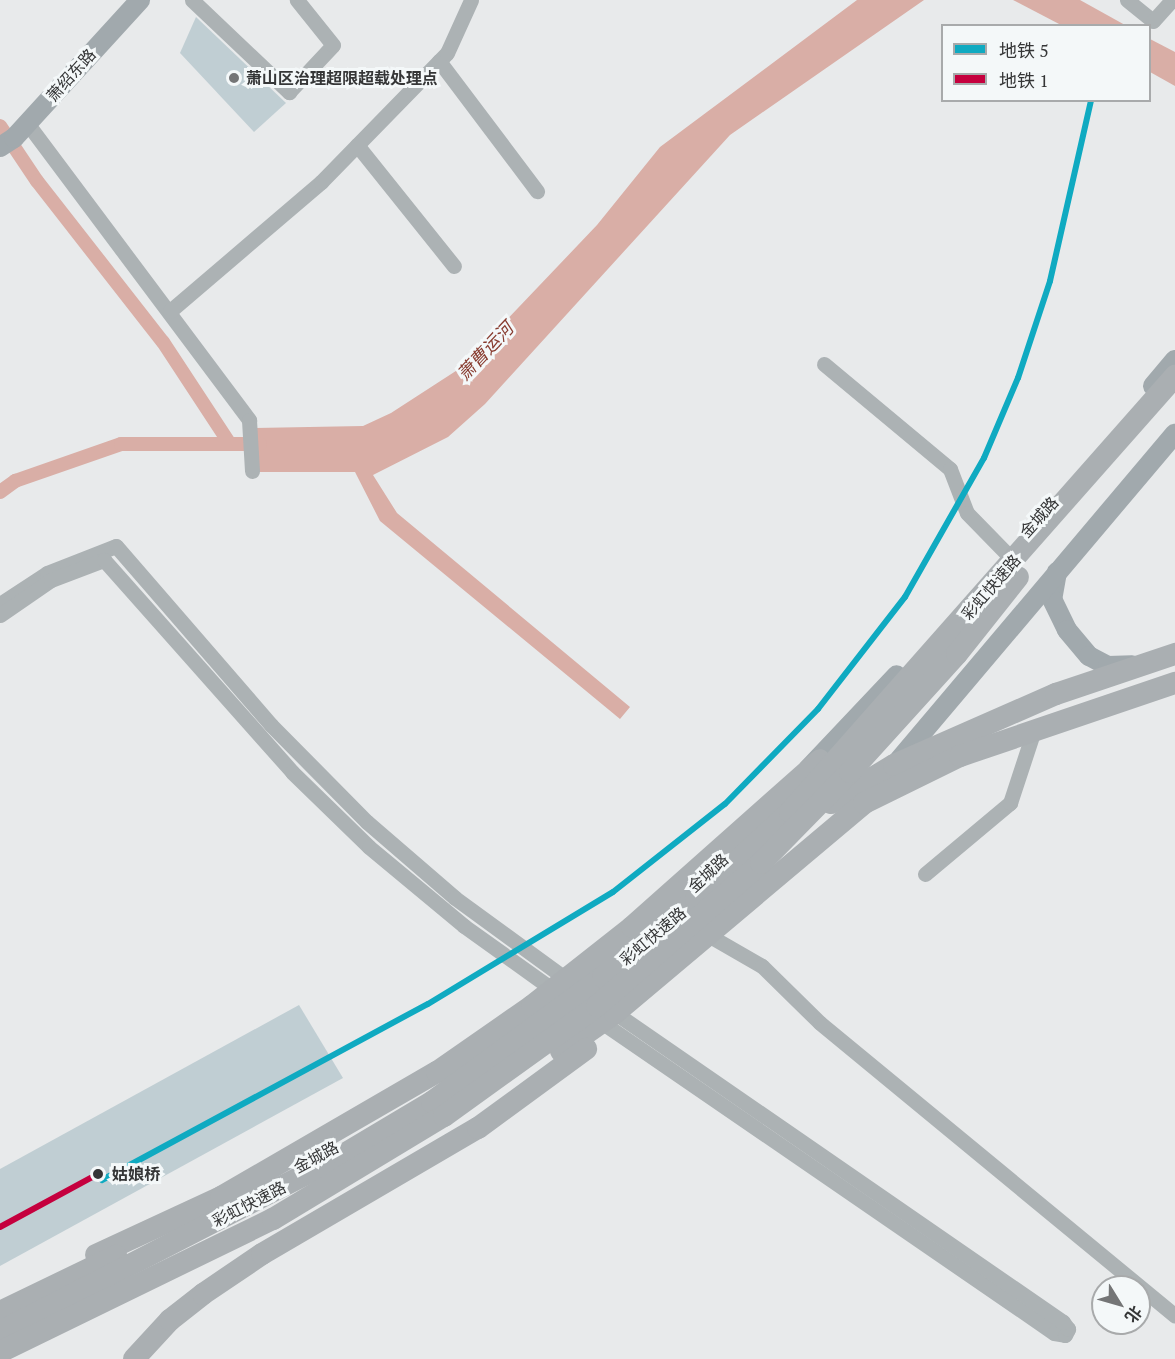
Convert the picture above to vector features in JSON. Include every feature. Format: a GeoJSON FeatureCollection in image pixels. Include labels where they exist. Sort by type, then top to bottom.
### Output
{"type":"FeatureCollection","features":[{"type":"Feature","properties":{"kind":"highway","name":"彩虹快速路"},"geometry":{"type":"LineString","coordinates":[[0,1332],[343,1155],[488,1063],[603,977],[696,899],[790,812],[903,688],[1175,376]]}},
{"type":"Feature","properties":{"kind":"highway","name":"彩虹快速路"},"geometry":{"type":"LineString","coordinates":[[0,1352],[273,1219],[503,1076],[597,1006],[761,863],[957,654],[1175,398]]}},
{"type":"Feature","properties":{"kind":"highway"},"geometry":{"type":"LineString","coordinates":[[134,1359],[170,1320],[262,1254],[478,1128],[674,980],[715,939],[878,758],[957,654]]}},
{"type":"Feature","properties":{"kind":"highway"},"geometry":{"type":"LineString","coordinates":[[707,877],[894,765],[1135,665],[1175,654]]}},
{"type":"Feature","properties":{"kind":"highway"},"geometry":{"type":"LineString","coordinates":[[21,1359],[296,1216],[417,1148],[609,1018],[864,803],[960,756],[1175,683]]}},
{"type":"Feature","properties":{"kind":"highway"},"geometry":{"type":"LineString","coordinates":[[0,1300],[221,1197],[437,1072],[532,1006],[632,927],[903,688]]}},
{"type":"Feature","properties":{"kind":"highway","name":"金城路"},"geometry":{"type":"LineString","coordinates":[[0,1312],[330,1151],[441,1081],[568,990],[707,877]]}},
{"type":"Feature","properties":{"kind":"main road","name":"萧绍东路"},"geometry":{"type":"LineString","coordinates":[[7,143],[140,0]]}},
{"type":"Feature","properties":{"kind":"main road","name":"金城路"},"geometry":{"type":"LineString","coordinates":[[707,877],[1007,554],[1175,360]]}},
{"type":"Feature","properties":{"kind":"main road"},"geometry":{"type":"LineString","coordinates":[[864,803],[1058,568],[1175,434]]}},
{"type":"Feature","properties":{"kind":"main road"},"geometry":{"type":"LineString","coordinates":[[1058,568],[1052,599],[1067,630],[1089,656],[1108,666],[1135,665]]}},
{"type":"Feature","properties":{"kind":"street"},"geometry":{"type":"LineString","coordinates":[[192,0],[289,92],[333,45],[297,0]]}},
{"type":"Feature","properties":{"kind":"street"},"geometry":{"type":"LineString","coordinates":[[170,311],[321,182],[439,61],[471,0]]}},
{"type":"Feature","properties":{"kind":"street"},"geometry":{"type":"LineString","coordinates":[[1127,0],[1153,21],[1172,0]]}},
{"type":"Feature","properties":{"kind":"street"},"geometry":{"type":"LineString","coordinates":[[439,61],[537,191]]}},
{"type":"Feature","properties":{"kind":"street"},"geometry":{"type":"LineString","coordinates":[[27,123],[170,311],[249,420],[252,471]]}},
{"type":"Feature","properties":{"kind":"street"},"geometry":{"type":"LineString","coordinates":[[357,145],[454,266]]}},
{"type":"Feature","properties":{"kind":"street"},"geometry":{"type":"LineString","coordinates":[[824,364],[950,469],[966,513],[1007,554]]}},
{"type":"Feature","properties":{"kind":"street"},"geometry":{"type":"LineString","coordinates":[[0,604],[47,573],[116,546],[271,725],[367,822],[455,898],[568,990]]}},
{"type":"Feature","properties":{"kind":"street"},"geometry":{"type":"LineString","coordinates":[[0,615],[51,580],[104,560],[292,772],[369,847],[464,926],[568,990],[1059,1328]]}},
{"type":"Feature","properties":{"kind":"street"},"geometry":{"type":"LineString","coordinates":[[925,874],[1010,803],[1034,730]]}},
{"type":"Feature","properties":{"kind":"street"},"geometry":{"type":"LineString","coordinates":[[715,939],[762,966],[820,1023],[1175,1316]]}},
{"type":"Feature","properties":{"kind":"water"},"geometry":{"type":"Polygon","coordinates":[[[857,0],[924,0],[730,135],[485,404],[448,437],[373,475],[397,513],[630,707],[620,719],[380,521],[355,472],[256,472],[255,428],[363,426],[391,413],[462,367],[597,225],[660,147],[857,0]]]}},
{"type":"Feature","properties":{"kind":"water"},"geometry":{"type":"Polygon","coordinates":[[[1013,0],[1080,0],[1123,24],[1059,24],[1013,0]]]}},
{"type":"Feature","properties":{"kind":"water"},"geometry":{"type":"Polygon","coordinates":[[[1151,40],[1175,52],[1175,86],[1151,73],[1151,40]]]}},
{"type":"Feature","properties":{"kind":"building","name":"萧山区治理超限超载处理点"},"geometry":{"type":"Polygon","coordinates":[[[196,17],[286,103],[254,132],[180,53],[196,17]]]}},
{"type":"Feature","properties":{"kind":"building","name":"姑娘桥"},"geometry":{"type":"Polygon","coordinates":[[[299,1005],[343,1078],[0,1266],[0,1169],[299,1005]]]}},
{"type":"Feature","properties":{"kind":"waterway"},"geometry":{"type":"LineString","coordinates":[[0,126],[37,181],[163,342],[230,444]]}},
{"type":"Feature","properties":{"kind":"waterway","name":"萧曹运河"},"geometry":{"type":"LineString","coordinates":[[0,492],[15,481],[121,444],[260,444]]}},
{"type":"Feature","properties":{"kind":"metro line","name":"5"},"geometry":{"type":"LineString","coordinates":[[102,1180],[428,1004],[613,892],[725,804],[818,709],[905,597],[984,458],[1018,378],[1050,281],[1091,102]]}},
{"type":"Feature","properties":{"kind":"metro line","name":"1"},"geometry":{"type":"LineString","coordinates":[[0,1227],[98,1174]]}},
{"type":"Feature","properties":{"kind":"place","name":"萧山区治理超限超载处理点"},"geometry":{"type":"Point","coordinates":[234,78]}},
{"type":"Feature","properties":{"kind":"place","name":"姑娘桥"},"geometry":{"type":"Point","coordinates":[98,1174]}}]}
